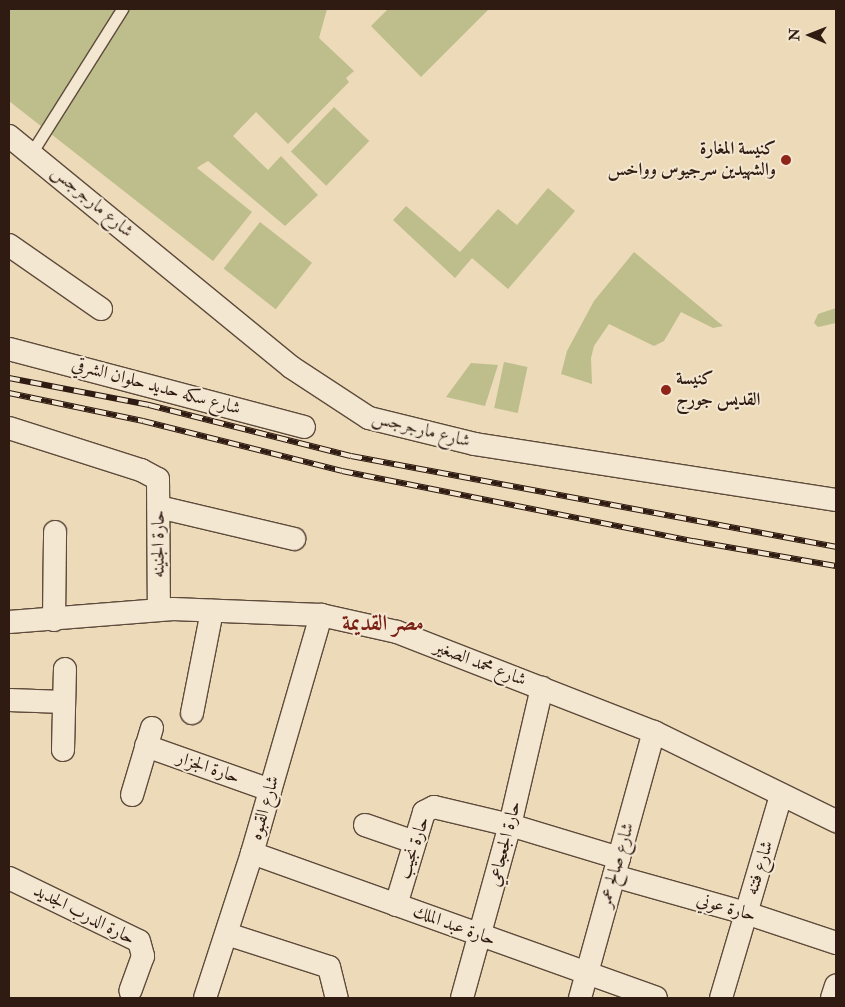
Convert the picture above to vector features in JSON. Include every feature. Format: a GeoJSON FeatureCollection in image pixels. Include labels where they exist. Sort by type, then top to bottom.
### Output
{"type":"FeatureCollection","features":[{"type":"Feature","properties":{"kind":"street","name":"شارع مارجرجس"},"geometry":{"type":"LineString","coordinates":[[9,136],[32,152],[291,367],[369,418],[475,444],[836,500]]}},
{"type":"Feature","properties":{"kind":"street"},"geometry":{"type":"LineString","coordinates":[[9,245],[101,309]]}},
{"type":"Feature","properties":{"kind":"street","name":"شارع سكه حديد حلوان الشرقي"},"geometry":{"type":"LineString","coordinates":[[9,348],[304,427]]}},
{"type":"Feature","properties":{"kind":"street","name":"حارة الجنينه"},"geometry":{"type":"LineString","coordinates":[[9,428],[142,470],[158,479],[159,609]]}},
{"type":"Feature","properties":{"kind":"street"},"geometry":{"type":"LineString","coordinates":[[159,508],[294,539]]}},
{"type":"Feature","properties":{"kind":"street"},"geometry":{"type":"LineString","coordinates":[[54,620],[55,532]]}},
{"type":"Feature","properties":{"kind":"street","name":"شارع محمد الصغير"},"geometry":{"type":"LineString","coordinates":[[9,622],[54,620],[159,609],[321,616],[397,632],[654,732],[836,821]]}},
{"type":"Feature","properties":{"kind":"street"},"geometry":{"type":"LineString","coordinates":[[192,713],[212,611]]}},
{"type":"Feature","properties":{"kind":"street","name":"شارع القبوه"},"geometry":{"type":"LineString","coordinates":[[204,998],[252,853],[321,616]]}},
{"type":"Feature","properties":{"kind":"street"},"geometry":{"type":"LineString","coordinates":[[63,750],[64,669]]}},
{"type":"Feature","properties":{"kind":"street","name":"حارة الجعجاعي"},"geometry":{"type":"LineString","coordinates":[[462,998],[510,825],[542,688]]}},
{"type":"Feature","properties":{"kind":"street"},"geometry":{"type":"LineString","coordinates":[[9,700],[64,702]]}},
{"type":"Feature","properties":{"kind":"street","name":"شارع صالح عمر"},"geometry":{"type":"LineString","coordinates":[[580,998],[654,732]]}},
{"type":"Feature","properties":{"kind":"street","name":"حارة الجزار"},"geometry":{"type":"LineString","coordinates":[[132,795],[149,737],[270,790]]}},
{"type":"Feature","properties":{"kind":"street","name":"شارع فتنه"},"geometry":{"type":"LineString","coordinates":[[721,998],[781,795]]}},
{"type":"Feature","properties":{"kind":"street","name":"حارة نجيب"},"geometry":{"type":"LineString","coordinates":[[396,905],[424,812],[434,807],[510,825],[617,867]]}},
{"type":"Feature","properties":{"kind":"street"},"geometry":{"type":"LineString","coordinates":[[365,825],[414,842]]}},
{"type":"Feature","properties":{"kind":"street","name":"حارة عبد الملك"},"geometry":{"type":"LineString","coordinates":[[252,853],[656,998]]}},
{"type":"Feature","properties":{"kind":"street","name":"حارة عوني"},"geometry":{"type":"LineString","coordinates":[[617,867],[836,944]]}},
{"type":"Feature","properties":{"kind":"street","name":"حارة الدرب الجديد"},"geometry":{"type":"LineString","coordinates":[[9,878],[139,941],[144,956],[130,991]]}},
{"type":"Feature","properties":{"kind":"street"},"geometry":{"type":"LineString","coordinates":[[226,934],[329,967],[332,989],[337,998]]}},
{"type":"Feature","properties":{"kind":"street"},"geometry":{"type":"LineString","coordinates":[[832,998],[836,986]]}},
{"type":"Feature","properties":{"kind":"lane"},"geometry":{"type":"LineString","coordinates":[[32,152],[122,9]]}},
{"type":"Feature","properties":{"kind":"green space"},"geometry":{"type":"Polygon","coordinates":[[[9,9],[327,9],[319,38],[354,71],[346,78],[349,82],[288,144],[256,112],[233,136],[268,170],[281,156],[318,195],[285,226],[208,161],[201,165],[197,168],[252,212],[213,261],[9,101],[9,9]]]}},
{"type":"Feature","properties":{"kind":"green space"},"geometry":{"type":"Polygon","coordinates":[[[388,9],[489,9],[421,77],[371,26],[388,9]]]}},
{"type":"Feature","properties":{"kind":"green space"},"geometry":{"type":"Polygon","coordinates":[[[334,107],[369,141],[326,186],[291,152],[334,107]]]}},
{"type":"Feature","properties":{"kind":"green space"},"geometry":{"type":"Polygon","coordinates":[[[548,188],[575,211],[508,289],[472,258],[455,278],[393,220],[406,206],[460,252],[498,209],[517,225],[548,188]]]}},
{"type":"Feature","properties":{"kind":"green space"},"geometry":{"type":"Polygon","coordinates":[[[260,222],[312,263],[276,309],[224,268],[260,222]]]}},
{"type":"Feature","properties":{"kind":"green space"},"geometry":{"type":"Polygon","coordinates":[[[634,252],[723,326],[713,328],[681,312],[664,341],[654,346],[609,324],[594,346],[591,358],[592,384],[561,374],[567,351],[594,301],[634,252]]]}},
{"type":"Feature","properties":{"kind":"green space"},"geometry":{"type":"Polygon","coordinates":[[[836,308],[836,323],[818,327],[814,323],[818,314],[836,308]]]}},
{"type":"Feature","properties":{"kind":"green space"},"geometry":{"type":"Polygon","coordinates":[[[504,362],[527,367],[518,413],[494,408],[504,362]]]}},
{"type":"Feature","properties":{"kind":"green space"},"geometry":{"type":"Polygon","coordinates":[[[471,363],[498,365],[485,406],[446,397],[471,363]]]}},
{"type":"Feature","properties":{"kind":"railway"},"geometry":{"type":"LineString","coordinates":[[9,378],[149,405],[351,456],[836,547]]}},
{"type":"Feature","properties":{"kind":"railway"},"geometry":{"type":"LineString","coordinates":[[9,393],[143,421],[342,471],[693,541],[836,566]]}},
{"type":"Feature","properties":{"kind":"place","name":"كنيسة المغارة والشهيدين سرجيوس وواخس"},"geometry":{"type":"Point","coordinates":[786,160]}},
{"type":"Feature","properties":{"kind":"place","name":"كنيسة القديس جورج"},"geometry":{"type":"Point","coordinates":[666,390]}},
{"type":"Feature","properties":{"kind":"district","name":"مصر القديمة"},"geometry":{"type":"Point","coordinates":[383,624]}}]}
